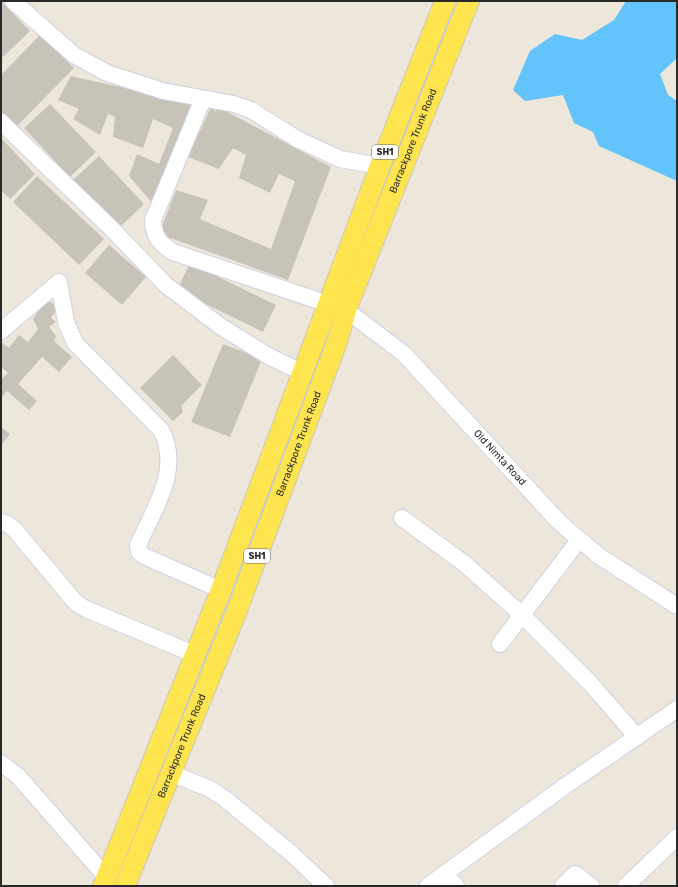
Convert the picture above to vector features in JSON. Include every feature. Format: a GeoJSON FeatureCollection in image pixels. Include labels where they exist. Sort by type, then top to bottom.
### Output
{"type":"FeatureCollection","features":[{"type":"Feature","properties":{"kind":"main road","name":"Barrackpore Trunk Road"},"geometry":{"type":"LineString","coordinates":[[125,886],[236,613],[337,342],[337,307],[380,166],[445,1]]}},
{"type":"Feature","properties":{"kind":"main road","name":"Barrackpore Trunk Road"},"geometry":{"type":"LineString","coordinates":[[105,882],[194,654],[221,590],[304,372],[337,307],[469,1]]}},
{"type":"Feature","properties":{"kind":"street"},"geometry":{"type":"LineString","coordinates":[[13,1],[74,55],[108,73],[163,91],[234,104],[251,110],[297,139],[340,158],[380,166]]}},
{"type":"Feature","properties":{"kind":"street","name":"Old Nimta Road"},"geometry":{"type":"LineString","coordinates":[[203,99],[153,220],[154,233],[160,244],[173,252],[337,307],[404,354],[560,523],[579,540],[599,556],[677,606]]}},
{"type":"Feature","properties":{"kind":"street"},"geometry":{"type":"LineString","coordinates":[[1,122],[109,226],[166,285],[220,326],[270,356],[304,372]]}},
{"type":"Feature","properties":{"kind":"street"},"geometry":{"type":"LineString","coordinates":[[1,331],[59,282],[66,322],[75,343],[161,430],[167,444],[169,471],[138,545],[139,552],[144,556],[221,590]]}},
{"type":"Feature","properties":{"kind":"street"},"geometry":{"type":"LineString","coordinates":[[402,518],[465,564],[522,615],[590,684],[636,737]]}},
{"type":"Feature","properties":{"kind":"street"},"geometry":{"type":"LineString","coordinates":[[1,522],[8,524],[15,530],[76,603],[86,609],[194,654]]}},
{"type":"Feature","properties":{"kind":"street"},"geometry":{"type":"LineString","coordinates":[[500,644],[579,540]]}},
{"type":"Feature","properties":{"kind":"street"},"geometry":{"type":"LineString","coordinates":[[428,886],[677,709]]}},
{"type":"Feature","properties":{"kind":"street"},"geometry":{"type":"LineString","coordinates":[[1,763],[18,776],[105,882]]}},
{"type":"Feature","properties":{"kind":"street"},"geometry":{"type":"LineString","coordinates":[[171,772],[210,789],[224,798],[292,854],[326,886]]}},
{"type":"Feature","properties":{"kind":"street"},"geometry":{"type":"LineString","coordinates":[[626,886],[677,837]]}},
{"type":"Feature","properties":{"kind":"street"},"geometry":{"type":"LineString","coordinates":[[444,874],[456,886]]}},
{"type":"Feature","properties":{"kind":"street"},"geometry":{"type":"LineString","coordinates":[[563,886],[575,874],[591,886]]}},
{"type":"Feature","properties":{"kind":"water"},"geometry":{"type":"Polygon","coordinates":[[[626,1],[677,1],[677,58],[660,74],[668,95],[677,101],[677,181],[599,146],[593,132],[574,123],[563,95],[525,101],[513,90],[530,51],[555,34],[582,40],[614,20],[626,1]]]}},
{"type":"Feature","properties":{"kind":"building"},"geometry":{"type":"Polygon","coordinates":[[[1,1],[30,31],[3,57],[1,55],[1,1]]]}},
{"type":"Feature","properties":{"kind":"building"},"geometry":{"type":"Polygon","coordinates":[[[40,35],[74,68],[17,126],[1,111],[1,75],[40,35]]]}},
{"type":"Feature","properties":{"kind":"building"},"geometry":{"type":"Polygon","coordinates":[[[71,76],[191,103],[154,205],[129,176],[137,154],[159,164],[173,128],[153,119],[143,148],[113,137],[115,117],[108,114],[100,135],[73,119],[79,109],[58,100],[71,76]]]}},
{"type":"Feature","properties":{"kind":"building"},"geometry":{"type":"Polygon","coordinates":[[[50,104],[96,152],[70,177],[24,128],[50,104]]]}},
{"type":"Feature","properties":{"kind":"building"},"geometry":{"type":"Polygon","coordinates":[[[211,107],[216,112],[218,107],[331,167],[288,280],[159,234],[176,190],[208,200],[200,219],[271,249],[295,181],[279,174],[270,193],[239,178],[246,155],[233,148],[219,169],[188,157],[211,107]]]}},
{"type":"Feature","properties":{"kind":"building"},"geometry":{"type":"Polygon","coordinates":[[[1,138],[35,174],[10,199],[1,190],[1,138]]]}},
{"type":"Feature","properties":{"kind":"building"},"geometry":{"type":"Polygon","coordinates":[[[99,156],[144,204],[118,229],[73,180],[99,156]]]}},
{"type":"Feature","properties":{"kind":"building"},"geometry":{"type":"Polygon","coordinates":[[[37,176],[104,239],[79,265],[13,202],[37,176]]]}},
{"type":"Feature","properties":{"kind":"building"},"geometry":{"type":"Polygon","coordinates":[[[109,245],[146,277],[122,305],[85,273],[109,245]]]}},
{"type":"Feature","properties":{"kind":"building"},"geometry":{"type":"Polygon","coordinates":[[[190,263],[276,305],[263,332],[177,290],[190,263]]]}},
{"type":"Feature","properties":{"kind":"building"},"geometry":{"type":"Polygon","coordinates":[[[46,299],[58,307],[51,318],[56,322],[49,327],[56,336],[54,341],[72,357],[59,372],[42,357],[18,384],[37,401],[29,410],[7,391],[1,398],[1,377],[2,378],[8,373],[1,367],[1,342],[9,348],[19,335],[28,342],[38,329],[33,319],[46,299]]]}},
{"type":"Feature","properties":{"kind":"building"},"geometry":{"type":"Polygon","coordinates":[[[223,344],[262,359],[230,437],[191,422],[223,344]]]}},
{"type":"Feature","properties":{"kind":"building"},"geometry":{"type":"Polygon","coordinates":[[[173,355],[202,385],[181,406],[183,412],[173,421],[140,388],[173,355]]]}},
{"type":"Feature","properties":{"kind":"building"},"geometry":{"type":"Polygon","coordinates":[[[1,427],[10,434],[1,445],[1,427]]]}}]}
